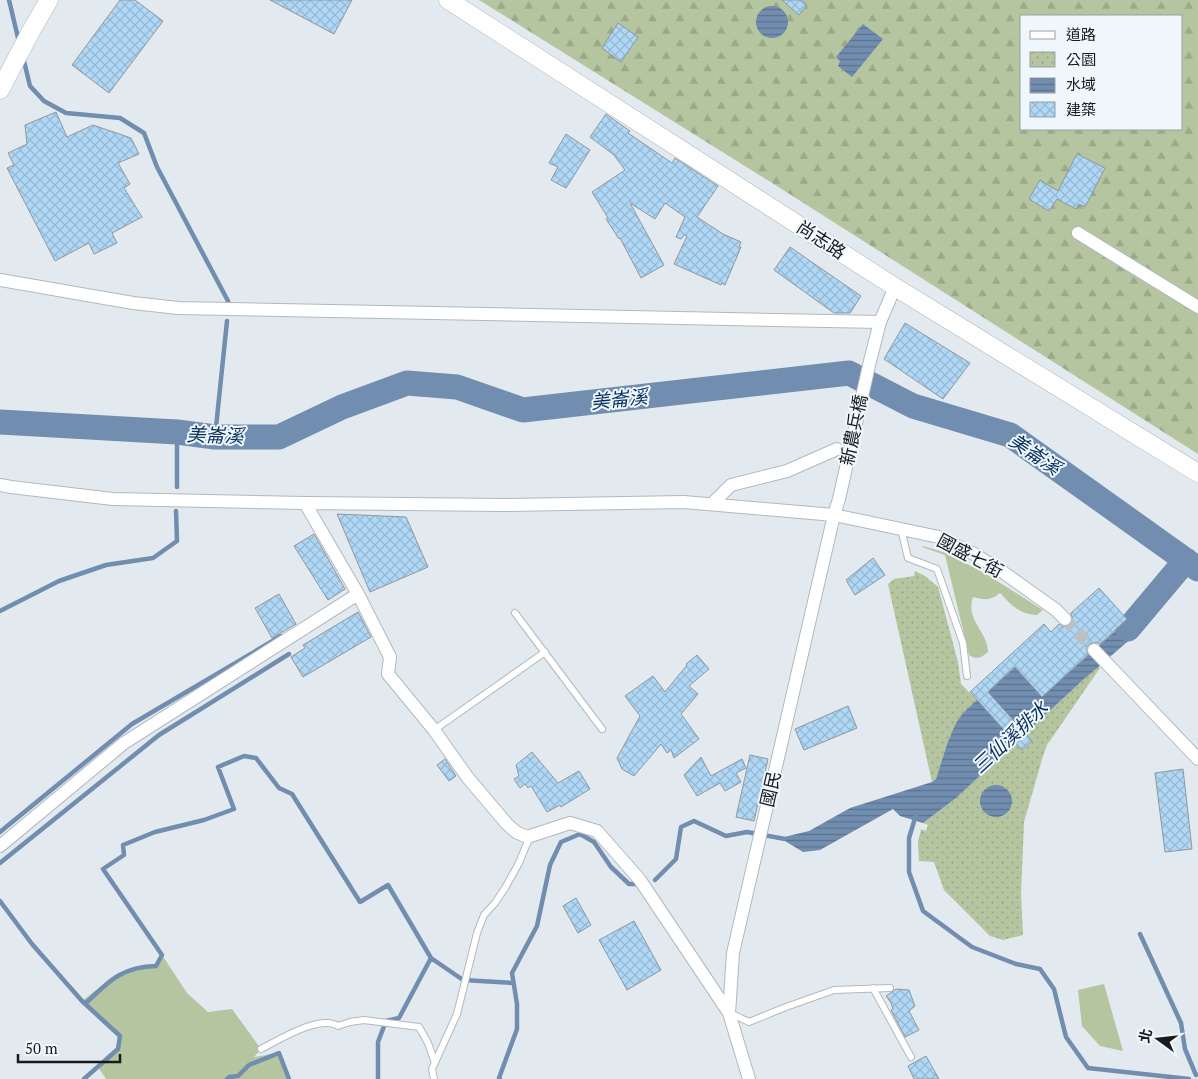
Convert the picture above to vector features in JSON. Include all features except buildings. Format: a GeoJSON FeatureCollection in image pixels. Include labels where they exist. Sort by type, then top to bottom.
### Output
{"type":"FeatureCollection","features":[{"type":"Feature","properties":{"kind":"street"},"geometry":{"type":"LineString","coordinates":[[0,90],[49,0]]}},
{"type":"Feature","properties":{"kind":"street","name":"尚志路"},"geometry":{"type":"LineString","coordinates":[[448,0],[895,287],[1198,473]]}},
{"type":"Feature","properties":{"kind":"street"},"geometry":{"type":"LineString","coordinates":[[1078,233],[1198,308]]}},
{"type":"Feature","properties":{"kind":"street"},"geometry":{"type":"LineString","coordinates":[[0,280],[133,303],[178,308],[880,322]]}},
{"type":"Feature","properties":{"kind":"street","name":"新農兵橋"},"geometry":{"type":"LineString","coordinates":[[839,499],[880,322],[895,287]]}},
{"type":"Feature","properties":{"kind":"street"},"geometry":{"type":"LineString","coordinates":[[712,504],[731,485],[787,471],[837,449]]}},
{"type":"Feature","properties":{"kind":"street","name":"國盛七街"},"geometry":{"type":"LineString","coordinates":[[0,485],[113,499],[305,503],[503,504],[684,502],[834,515],[939,537],[974,554],[1000,570],[1056,610],[1065,619]]}},
{"type":"Feature","properties":{"kind":"street","name":"國民"},"geometry":{"type":"LineString","coordinates":[[749,1079],[729,1013],[733,953],[839,499]]}},
{"type":"Feature","properties":{"kind":"street"},"geometry":{"type":"LineString","coordinates":[[305,503],[358,594],[390,657],[388,674],[434,730],[468,778],[507,824],[516,832],[527,837],[570,823],[597,831],[640,880],[729,1013]]}},
{"type":"Feature","properties":{"kind":"street"},"geometry":{"type":"LineString","coordinates":[[0,846],[124,743],[358,594]]}},
{"type":"Feature","properties":{"kind":"street"},"geometry":{"type":"LineString","coordinates":[[1094,650],[1198,759]]}},
{"type":"Feature","properties":{"kind":"lane"},"geometry":{"type":"LineString","coordinates":[[901,528],[908,558],[937,569],[962,643],[967,676]]}},
{"type":"Feature","properties":{"kind":"lane"},"geometry":{"type":"LineString","coordinates":[[515,613],[602,730]]}},
{"type":"Feature","properties":{"kind":"lane"},"geometry":{"type":"LineString","coordinates":[[434,730],[545,652]]}},
{"type":"Feature","properties":{"kind":"lane"},"geometry":{"type":"LineString","coordinates":[[434,1079],[432,1069],[457,1014],[477,933],[484,915],[505,888],[519,863],[530,836]]}},
{"type":"Feature","properties":{"kind":"lane"},"geometry":{"type":"LineString","coordinates":[[873,988],[910,1057]]}},
{"type":"Feature","properties":{"kind":"lane"},"geometry":{"type":"LineString","coordinates":[[729,1013],[749,1022],[834,990],[890,988]]}},
{"type":"Feature","properties":{"kind":"lane"},"geometry":{"type":"LineString","coordinates":[[261,1049],[308,1027],[327,1022],[338,1026],[364,1020],[379,1021],[419,1027],[428,1043],[435,1064]]}},
{"type":"Feature","properties":{"kind":"green space"},"geometry":{"type":"Polygon","coordinates":[[[479,0],[1198,0],[1198,454],[769,181],[479,0]]]}},
{"type":"Feature","properties":{"kind":"green space"},"geometry":{"type":"Polygon","coordinates":[[[923,546],[946,553],[986,574],[1043,610],[1037,615],[1025,613],[1012,605],[1000,593],[987,599],[973,597],[972,612],[985,638],[988,652],[979,658],[972,657],[969,655],[945,555],[923,546]]]}},
{"type":"Feature","properties":{"kind":"green space"},"geometry":{"type":"Polygon","coordinates":[[[915,571],[925,576],[938,587],[958,662],[961,684],[977,700],[963,713],[947,744],[936,779],[932,782],[888,584],[894,579],[914,576],[915,571]]]}},
{"type":"Feature","properties":{"kind":"green space"},"geometry":{"type":"Polygon","coordinates":[[[1098,666],[1100,668],[1047,745],[1024,822],[1021,894],[1023,935],[1003,940],[990,936],[944,890],[934,862],[919,861],[918,842],[921,829],[926,831],[928,825],[923,823],[956,798],[1016,742],[1023,750],[1032,741],[1025,734],[1098,666]]]}},
{"type":"Feature","properties":{"kind":"green space"},"geometry":{"type":"Polygon","coordinates":[[[162,955],[187,993],[208,1012],[232,1009],[261,1049],[254,1057],[279,1053],[289,1079],[106,1079],[98,1067],[118,1049],[120,1036],[82,1001],[116,977],[134,969],[156,966],[162,955]]]}},
{"type":"Feature","properties":{"kind":"green space"},"geometry":{"type":"Polygon","coordinates":[[[1104,984],[1123,1051],[1100,1046],[1082,1026],[1078,990],[1104,984]]]}},
{"type":"Feature","properties":{"kind":"water"},"geometry":{"type":"Polygon","coordinates":[[[772,6],[784,10],[788,22],[784,34],[772,38],[760,34],[756,22],[760,10],[772,6]]]}},
{"type":"Feature","properties":{"kind":"water"},"geometry":{"type":"Polygon","coordinates":[[[863,24],[883,39],[852,77],[838,66],[840,61],[836,57],[863,24]]]}},
{"type":"Feature","properties":{"kind":"water"},"geometry":{"type":"Polygon","coordinates":[[[1131,617],[1140,631],[1084,679],[956,798],[923,823],[900,816],[893,809],[820,850],[803,852],[780,838],[809,831],[850,808],[932,782],[936,779],[947,744],[956,723],[963,713],[1014,665],[1079,663],[1131,617]]]}},
{"type":"Feature","properties":{"kind":"water"},"geometry":{"type":"Polygon","coordinates":[[[996,785],[1008,789],[1012,801],[1008,813],[996,817],[984,813],[980,801],[984,789],[996,785]]]}},
{"type":"Feature","properties":{"kind":"waterway"},"geometry":{"type":"LineString","coordinates":[[9,0],[19,42]]}},
{"type":"Feature","properties":{"kind":"waterway"},"geometry":{"type":"LineString","coordinates":[[23,57],[30,86],[44,101],[66,113],[120,118],[144,133],[157,167],[228,301]]}},
{"type":"Feature","properties":{"kind":"waterway"},"geometry":{"type":"LineString","coordinates":[[215,437],[227,321]]}},
{"type":"Feature","properties":{"kind":"waterway","name":"美崙溪"},"geometry":{"type":"LineString","coordinates":[[0,422],[177,432],[215,437],[279,437],[342,407],[407,383],[457,387],[523,410],[849,373],[913,406],[1010,435],[1198,569]]}},
{"type":"Feature","properties":{"kind":"waterway"},"geometry":{"type":"LineString","coordinates":[[177,432],[177,487]]}},
{"type":"Feature","properties":{"kind":"waterway"},"geometry":{"type":"LineString","coordinates":[[0,611],[59,581],[106,565],[153,558],[177,541],[176,511]]}},
{"type":"Feature","properties":{"kind":"waterway","name":"三仙溪排水"},"geometry":{"type":"LineString","coordinates":[[1128,629],[1186,560]]}},
{"type":"Feature","properties":{"kind":"waterway"},"geometry":{"type":"LineString","coordinates":[[0,832],[132,724],[281,636]]}},
{"type":"Feature","properties":{"kind":"waterway"},"geometry":{"type":"LineString","coordinates":[[0,863],[159,735],[289,654]]}},
{"type":"Feature","properties":{"kind":"waterway"},"geometry":{"type":"LineString","coordinates":[[85,1004],[116,977],[134,969],[156,966],[162,955],[103,869],[124,855],[123,845],[155,832],[204,820],[234,809],[218,767],[244,756],[256,758],[279,788],[292,794],[360,902],[388,885],[431,958],[463,980],[513,983]]}},
{"type":"Feature","properties":{"kind":"waterway","name":"三仙溪排水"},"geometry":{"type":"LineString","coordinates":[[916,815],[909,838],[909,872],[923,911],[972,947],[1016,964],[1040,969],[1054,989],[1066,1037],[1088,1068],[1189,1079]]}},
{"type":"Feature","properties":{"kind":"waterway","name":"三仙溪排水"},"geometry":{"type":"LineString","coordinates":[[655,880],[676,859],[681,827],[694,821],[726,836],[747,832],[785,839]]}},
{"type":"Feature","properties":{"kind":"waterway","name":"三仙溪排水"},"geometry":{"type":"LineString","coordinates":[[500,1079],[517,1029],[517,1004],[512,973],[537,926],[550,865],[561,842],[580,834],[594,842],[611,867],[629,884],[638,884]]}},
{"type":"Feature","properties":{"kind":"waterway"},"geometry":{"type":"LineString","coordinates":[[0,901],[32,944],[82,1001],[120,1036],[118,1049],[84,1079]]}},
{"type":"Feature","properties":{"kind":"waterway"},"geometry":{"type":"LineString","coordinates":[[1140,934],[1181,1023],[1185,1049],[1196,1075]]}},
{"type":"Feature","properties":{"kind":"waterway"},"geometry":{"type":"LineString","coordinates":[[378,1079],[378,1042],[386,1021],[399,1018],[431,958]]}},
{"type":"Feature","properties":{"kind":"waterway"},"geometry":{"type":"LineString","coordinates":[[227,1079],[238,1076],[249,1065],[279,1053],[289,1079]]}},
{"type":"Feature","properties":{"kind":"tunnel"},"geometry":{"type":"LineString","coordinates":[[1065,619],[1094,650]]}}]}
